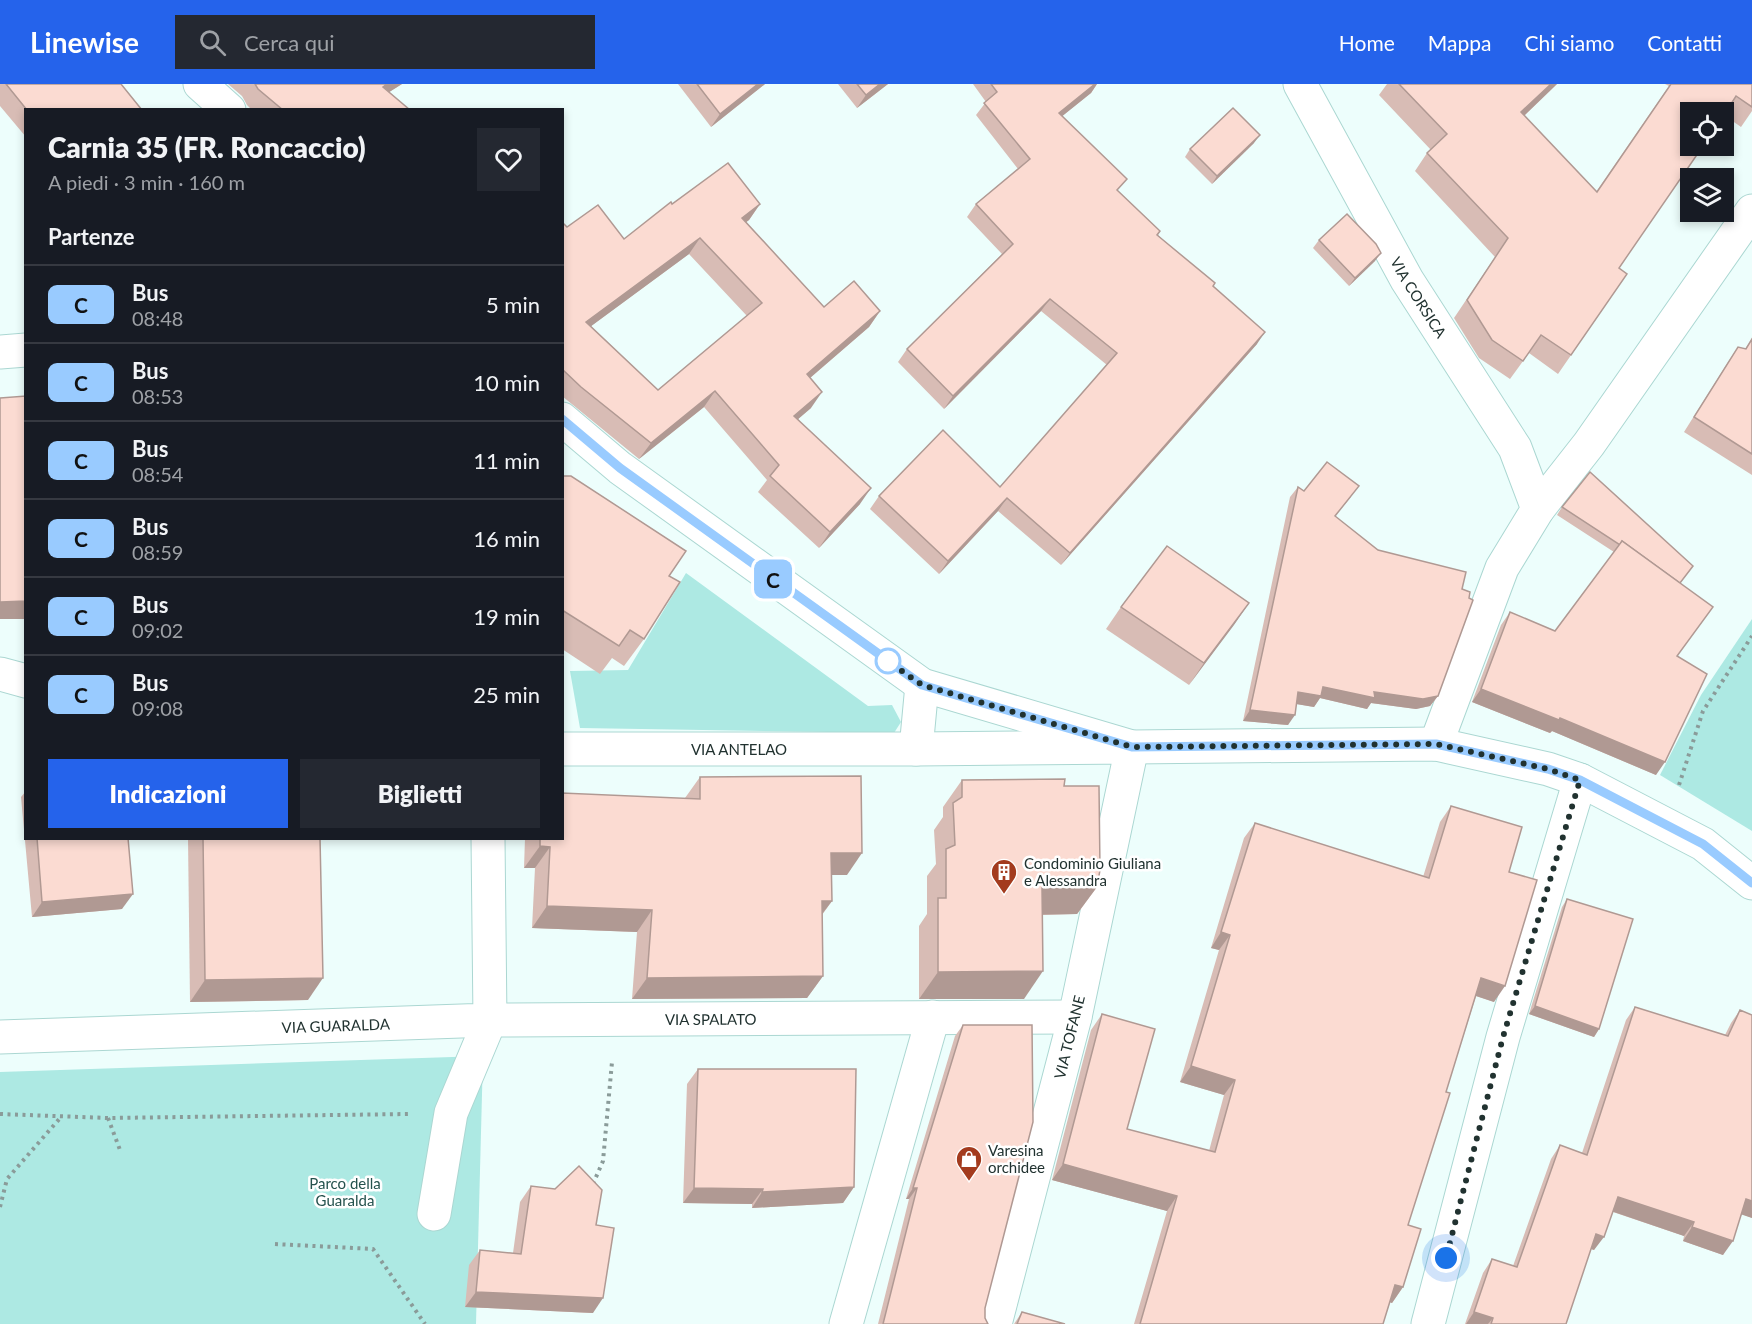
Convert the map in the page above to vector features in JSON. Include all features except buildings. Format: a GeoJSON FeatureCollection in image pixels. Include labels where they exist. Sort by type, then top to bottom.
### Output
{"type":"FeatureCollection","features":[{"type":"Feature","properties":{"kind":"street"},"geometry":{"type":"LineString","coordinates":[[200,84],[227,108]]}},
{"type":"Feature","properties":{"kind":"street","name":"VIA CORSICA"},"geometry":{"type":"LineString","coordinates":[[1300,84],[1407,280],[1515,448],[1538,509]]}},
{"type":"Feature","properties":{"kind":"street"},"geometry":{"type":"LineString","coordinates":[[1436,744],[1502,568],[1538,509],[1590,444],[1752,211]]}},
{"type":"Feature","properties":{"kind":"street"},"geometry":{"type":"LineString","coordinates":[[0,352],[24,350]]}},
{"type":"Feature","properties":{"kind":"street"},"geometry":{"type":"LineString","coordinates":[[564,421],[620,468],[922,685],[1132,747]]}},
{"type":"Feature","properties":{"kind":"street"},"geometry":{"type":"LineString","coordinates":[[0,674],[24,680]]}},
{"type":"Feature","properties":{"kind":"street"},"geometry":{"type":"LineString","coordinates":[[916,749],[922,685]]}},
{"type":"Feature","properties":{"kind":"street","name":"VIA ANTELAO"},"geometry":{"type":"LineString","coordinates":[[564,748],[916,749],[1436,744],[1548,769],[1580,780],[1703,844],[1752,883]]}},
{"type":"Feature","properties":{"kind":"street","name":"VIA TOFANE"},"geometry":{"type":"LineString","coordinates":[[995,1324],[1075,1017],[1132,747]]}},
{"type":"Feature","properties":{"kind":"street"},"geometry":{"type":"LineString","coordinates":[[1428,1324],[1503,1037],[1580,780]]}},
{"type":"Feature","properties":{"kind":"street"},"geometry":{"type":"LineString","coordinates":[[434,1214],[451,1113],[489,1020],[488,840]]}},
{"type":"Feature","properties":{"kind":"street"},"geometry":{"type":"LineString","coordinates":[[846,1324],[933,1017]]}},
{"type":"Feature","properties":{"kind":"street","name":"VIA SPALATO"},"geometry":{"type":"LineString","coordinates":[[489,1020],[1075,1017]]}},
{"type":"Feature","properties":{"kind":"street","name":"VIA GUARALDA"},"geometry":{"type":"LineString","coordinates":[[0,1037],[489,1020]]}},
{"type":"Feature","properties":{"kind":"path"},"geometry":{"type":"LineString","coordinates":[[1667,826],[1703,711],[1752,636]]}},
{"type":"Feature","properties":{"kind":"path"},"geometry":{"type":"LineString","coordinates":[[589,1194],[603,1161],[616,1019]]}},
{"type":"Feature","properties":{"kind":"path"},"geometry":{"type":"LineString","coordinates":[[0,1114],[108,1118],[372,1115]]}},
{"type":"Feature","properties":{"kind":"path"},"geometry":{"type":"LineString","coordinates":[[0,1207],[7,1179],[62,1117]]}},
{"type":"Feature","properties":{"kind":"path"},"geometry":{"type":"LineString","coordinates":[[108,1118],[120,1150]]}},
{"type":"Feature","properties":{"kind":"path"},"geometry":{"type":"LineString","coordinates":[[275,1244],[373,1249],[425,1324]]}},
{"type":"Feature","properties":{"kind":"green space"},"geometry":{"type":"Polygon","coordinates":[[[686,573],[868,706],[892,705],[901,722],[894,733],[580,728],[570,671],[628,670],[686,573]]]}},
{"type":"Feature","properties":{"kind":"green space"},"geometry":{"type":"Polygon","coordinates":[[[1752,619],[1752,831],[1660,775],[1701,695],[1752,619]]]}},
{"type":"Feature","properties":{"kind":"green space","name":"Parco della Guaralda"},"geometry":{"type":"Polygon","coordinates":[[[483,1056],[476,1324],[0,1324],[0,1072],[483,1056]]]}},
{"type":"Feature","properties":{"kind":"bus line","name":"C"},"geometry":{"type":"LineString","coordinates":[[564,421],[620,468],[705,531],[922,685],[1132,747],[1436,744],[1548,769],[1580,780],[1703,844],[1752,883]]}},
{"type":"Feature","properties":{"kind":"place","name":"Condominio Giuliana e Alessandra"},"geometry":{"type":"Point","coordinates":[1004,895]}},
{"type":"Feature","properties":{"kind":"place","name":"Varesina orchidee"},"geometry":{"type":"Point","coordinates":[969,1182]}},
{"type":"Feature","properties":{"kind":"route"},"geometry":{"type":"LineString","coordinates":[[888,661],[886,660],[922,685],[1132,747],[1436,744],[1548,769],[1580,780],[1503,1037],[1446,1258]]}}]}
